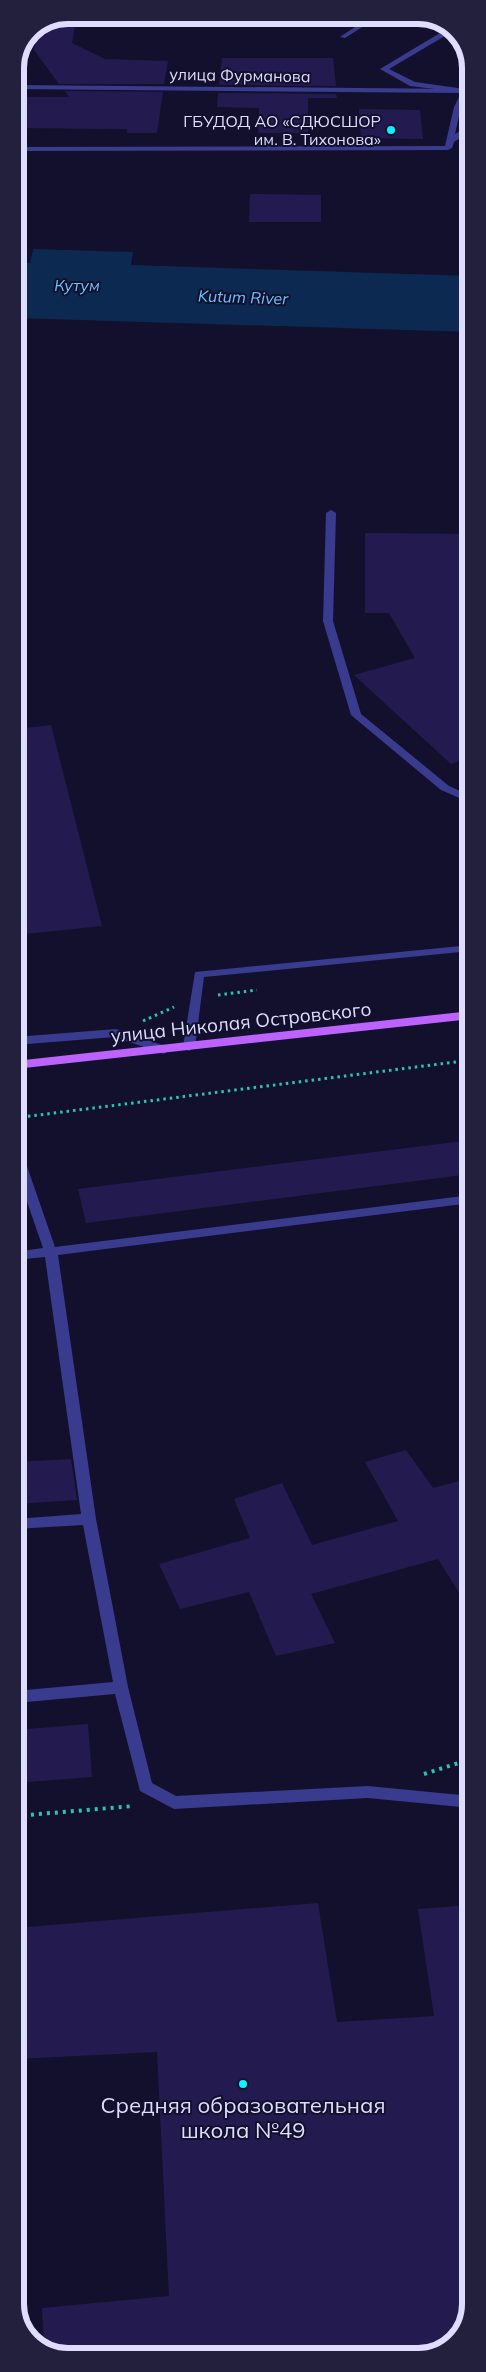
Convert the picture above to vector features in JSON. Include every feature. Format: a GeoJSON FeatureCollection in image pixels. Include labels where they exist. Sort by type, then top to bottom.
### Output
{"type":"FeatureCollection","features":[{"type":"Feature","properties":{"kind":"main road","name":"улица Николая Островского"},"geometry":{"type":"LineString","coordinates":[[24,1064],[462,1016]]}},
{"type":"Feature","properties":{"kind":"street"},"geometry":{"type":"LineString","coordinates":[[343,36],[363,24]]}},
{"type":"Feature","properties":{"kind":"street"},"geometry":{"type":"LineString","coordinates":[[445,33],[384,69],[414,84],[462,90]]}},
{"type":"Feature","properties":{"kind":"street","name":"улица Фурманова"},"geometry":{"type":"LineString","coordinates":[[24,87],[462,91]]}},
{"type":"Feature","properties":{"kind":"street"},"geometry":{"type":"LineString","coordinates":[[24,149],[403,150],[448,148],[457,107],[462,100]]}},
{"type":"Feature","properties":{"kind":"street"},"geometry":{"type":"LineString","coordinates":[[451,140],[462,132]]}},
{"type":"Feature","properties":{"kind":"street"},"geometry":{"type":"LineString","coordinates":[[331,513],[328,621],[356,715],[445,788],[462,796]]}},
{"type":"Feature","properties":{"kind":"street"},"geometry":{"type":"LineString","coordinates":[[189,1047],[199,974],[462,949]]}},
{"type":"Feature","properties":{"kind":"street"},"geometry":{"type":"LineString","coordinates":[[24,1040],[116,1033],[164,1050]]}},
{"type":"Feature","properties":{"kind":"street"},"geometry":{"type":"LineString","coordinates":[[24,1175],[51,1252],[89,1519],[121,1687],[145,1787],[174,1802],[368,1792],[462,1801]]}},
{"type":"Feature","properties":{"kind":"street"},"geometry":{"type":"LineString","coordinates":[[24,1255],[462,1199]]}},
{"type":"Feature","properties":{"kind":"street"},"geometry":{"type":"LineString","coordinates":[[24,1523],[89,1519]]}},
{"type":"Feature","properties":{"kind":"street"},"geometry":{"type":"LineString","coordinates":[[24,1696],[121,1687]]}},
{"type":"Feature","properties":{"kind":"path"},"geometry":{"type":"LineString","coordinates":[[116,1033],[196,998],[264,990]]}},
{"type":"Feature","properties":{"kind":"path"},"geometry":{"type":"LineString","coordinates":[[24,1117],[462,1061]]}},
{"type":"Feature","properties":{"kind":"path"},"geometry":{"type":"LineString","coordinates":[[24,1815],[174,1802]]}},
{"type":"Feature","properties":{"kind":"water","name":"Кутум"},"geometry":{"type":"Polygon","coordinates":[[[33,249],[133,252],[131,265],[462,276],[462,332],[24,318],[24,263],[30,263],[33,249]]]}},
{"type":"Feature","properties":{"kind":"building"},"geometry":{"type":"Polygon","coordinates":[[[75,24],[72,43],[105,59],[168,61],[164,84],[59,84],[34,50],[37,37],[43,31],[59,25],[75,24]]]}},
{"type":"Feature","properties":{"kind":"building"},"geometry":{"type":"Polygon","coordinates":[[[222,58],[333,58],[336,86],[219,85],[222,58]]]}},
{"type":"Feature","properties":{"kind":"building"},"geometry":{"type":"Polygon","coordinates":[[[65,91],[163,92],[157,133],[127,133],[127,129],[24,128],[24,97],[69,97],[65,91]]]}},
{"type":"Feature","properties":{"kind":"building"},"geometry":{"type":"Polygon","coordinates":[[[218,93],[336,94],[337,98],[308,98],[308,133],[258,133],[259,108],[217,107],[218,93]]]}},
{"type":"Feature","properties":{"kind":"building","name":"ГБУДОД АО «СДЮСШОР им. В. Тихонова»"},"geometry":{"type":"Polygon","coordinates":[[[359,109],[420,110],[423,139],[361,138],[359,109]]]}},
{"type":"Feature","properties":{"kind":"building"},"geometry":{"type":"Polygon","coordinates":[[[250,194],[321,195],[321,222],[249,222],[250,194]]]}},
{"type":"Feature","properties":{"kind":"building"},"geometry":{"type":"Polygon","coordinates":[[[365,533],[462,534],[462,760],[451,764],[354,675],[415,658],[389,613],[365,613],[365,533]]]}},
{"type":"Feature","properties":{"kind":"building"},"geometry":{"type":"Polygon","coordinates":[[[51,725],[102,926],[24,934],[24,728],[51,725]]]}},
{"type":"Feature","properties":{"kind":"building"},"geometry":{"type":"Polygon","coordinates":[[[462,1141],[462,1175],[86,1223],[78,1189],[462,1141]]]}},
{"type":"Feature","properties":{"kind":"building"},"geometry":{"type":"Polygon","coordinates":[[[406,1450],[433,1488],[462,1480],[462,1598],[438,1559],[311,1594],[335,1643],[276,1656],[249,1592],[180,1609],[159,1564],[250,1538],[234,1499],[282,1483],[312,1545],[398,1521],[365,1462],[406,1450]]]}},
{"type":"Feature","properties":{"kind":"building"},"geometry":{"type":"Polygon","coordinates":[[[71,1459],[77,1500],[24,1503],[24,1462],[71,1459]]]}},
{"type":"Feature","properties":{"kind":"building"},"geometry":{"type":"Polygon","coordinates":[[[88,1724],[92,1777],[24,1782],[24,1729],[88,1724]]]}},
{"type":"Feature","properties":{"kind":"building","name":"Средняя образовательная школа №49"},"geometry":{"type":"Polygon","coordinates":[[[318,1903],[337,2022],[434,2016],[418,1909],[462,1906],[462,2304],[459,2321],[455,2329],[440,2342],[424,2348],[65,2348],[56,2347],[44,2341],[42,2308],[169,2296],[157,2052],[24,2059],[24,1927],[318,1903]]]}},
{"type":"Feature","properties":{"kind":"place","name":"ГБУДОД АО «СДЮСШОР им. В. Тихонова»"},"geometry":{"type":"Point","coordinates":[391,130]}},
{"type":"Feature","properties":{"kind":"place","name":"Средняя образовательная школа №49"},"geometry":{"type":"Point","coordinates":[243,2084]}},
{"type":"Feature","properties":{"kind":"water label","name":"Kutum River"},"geometry":{"type":"Point","coordinates":[243,297]}}]}
